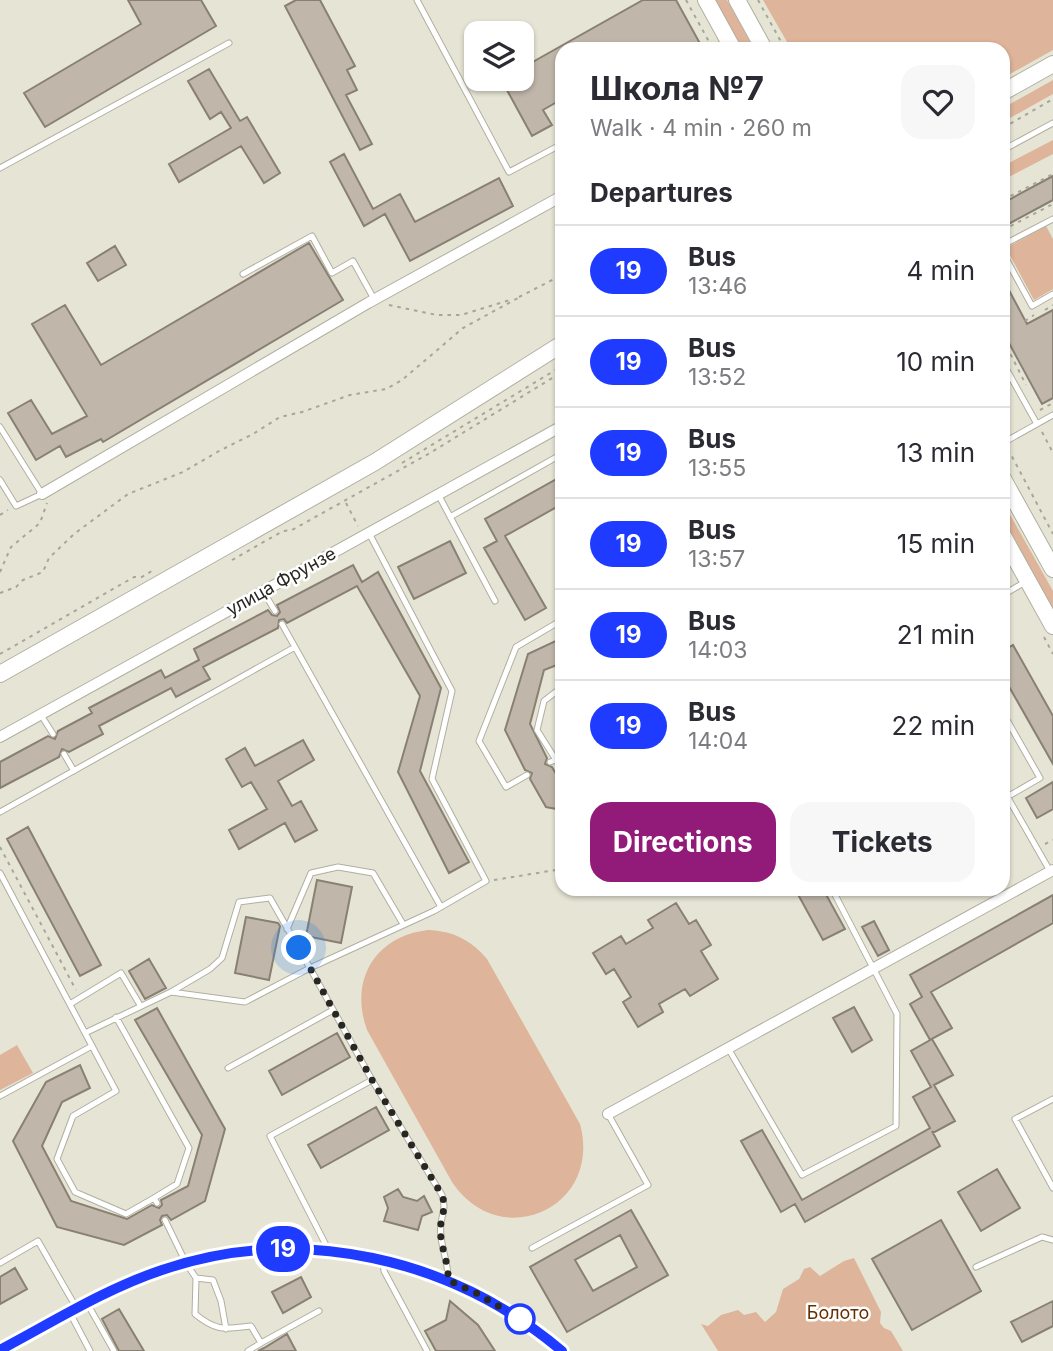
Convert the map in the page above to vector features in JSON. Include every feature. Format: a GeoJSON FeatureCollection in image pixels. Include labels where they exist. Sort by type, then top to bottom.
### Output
{"type":"FeatureCollection","features":[{"type":"Feature","properties":{"kind":"main road"},"geometry":{"type":"LineString","coordinates":[[705,0],[729,42]]}},
{"type":"Feature","properties":{"kind":"main road"},"geometry":{"type":"LineString","coordinates":[[737,0],[760,42]]}},
{"type":"Feature","properties":{"kind":"main road"},"geometry":{"type":"LineString","coordinates":[[1010,88],[1053,64]]}},
{"type":"Feature","properties":{"kind":"main road"},"geometry":{"type":"LineString","coordinates":[[0,674],[375,462],[555,348]]}},
{"type":"Feature","properties":{"kind":"main road"},"geometry":{"type":"LineString","coordinates":[[1010,491],[1053,569]]}},
{"type":"Feature","properties":{"kind":"main road"},"geometry":{"type":"LineString","coordinates":[[1010,549],[1053,626]]}},
{"type":"Feature","properties":{"kind":"street"},"geometry":{"type":"LineString","coordinates":[[42,495],[371,301],[555,200]]}},
{"type":"Feature","properties":{"kind":"street","name":"улица Фрунзе"},"geometry":{"type":"LineString","coordinates":[[0,737],[555,430]]}},
{"type":"Feature","properties":{"kind":"street"},"geometry":{"type":"LineString","coordinates":[[1010,893],[1051,871]]}},
{"type":"Feature","properties":{"kind":"street"},"geometry":{"type":"LineString","coordinates":[[608,1114],[1005,896]]}},
{"type":"Feature","properties":{"kind":"street"},"geometry":{"type":"LineString","coordinates":[[0,1350],[135,1280],[186,1263],[257,1250],[329,1251],[382,1259],[448,1280],[506,1310],[562,1351]]}},
{"type":"Feature","properties":{"kind":"lane"},"geometry":{"type":"LineString","coordinates":[[416,0],[509,172],[555,148]]}},
{"type":"Feature","properties":{"kind":"lane"},"geometry":{"type":"LineString","coordinates":[[0,168],[229,43]]}},
{"type":"Feature","properties":{"kind":"lane"},"geometry":{"type":"LineString","coordinates":[[1010,146],[1053,123]]}},
{"type":"Feature","properties":{"kind":"lane"},"geometry":{"type":"LineString","coordinates":[[1010,241],[1053,219]]}},
{"type":"Feature","properties":{"kind":"lane"},"geometry":{"type":"LineString","coordinates":[[243,274],[312,236],[332,273],[353,261],[371,301]]}},
{"type":"Feature","properties":{"kind":"lane"},"geometry":{"type":"LineString","coordinates":[[1010,266],[1032,306],[1053,294]]}},
{"type":"Feature","properties":{"kind":"lane"},"geometry":{"type":"LineString","coordinates":[[1010,376],[1037,424]]}},
{"type":"Feature","properties":{"kind":"lane"},"geometry":{"type":"LineString","coordinates":[[1010,439],[1053,415]]}},
{"type":"Feature","properties":{"kind":"lane"},"geometry":{"type":"LineString","coordinates":[[0,427],[42,495],[16,506],[0,480]]}},
{"type":"Feature","properties":{"kind":"lane"},"geometry":{"type":"LineString","coordinates":[[450,517],[555,458]]}},
{"type":"Feature","properties":{"kind":"lane"},"geometry":{"type":"LineString","coordinates":[[438,494],[495,601]]}},
{"type":"Feature","properties":{"kind":"lane"},"geometry":{"type":"LineString","coordinates":[[171,992],[246,1002],[310,968],[441,907],[486,881],[432,779],[452,691],[366,534]]}},
{"type":"Feature","properties":{"kind":"lane"},"geometry":{"type":"LineString","coordinates":[[1010,591],[1028,581]]}},
{"type":"Feature","properties":{"kind":"lane"},"geometry":{"type":"LineString","coordinates":[[263,591],[275,611]]}},
{"type":"Feature","properties":{"kind":"lane"},"geometry":{"type":"LineString","coordinates":[[282,624],[441,907]]}},
{"type":"Feature","properties":{"kind":"lane"},"geometry":{"type":"LineString","coordinates":[[527,775],[506,788],[480,741],[516,648],[555,624]]}},
{"type":"Feature","properties":{"kind":"lane"},"geometry":{"type":"LineString","coordinates":[[0,812],[295,648]]}},
{"type":"Feature","properties":{"kind":"lane"},"geometry":{"type":"LineString","coordinates":[[555,692],[544,701],[537,730],[555,763]]}},
{"type":"Feature","properties":{"kind":"lane"},"geometry":{"type":"LineString","coordinates":[[41,715],[52,734]]}},
{"type":"Feature","properties":{"kind":"lane"},"geometry":{"type":"LineString","coordinates":[[1010,725],[1040,778],[1010,795]]}},
{"type":"Feature","properties":{"kind":"lane"},"geometry":{"type":"LineString","coordinates":[[64,754],[74,771]]}},
{"type":"Feature","properties":{"kind":"lane"},"geometry":{"type":"LineString","coordinates":[[1010,802],[1051,871]]}},
{"type":"Feature","properties":{"kind":"lane"},"geometry":{"type":"LineString","coordinates":[[287,929],[312,873],[338,867],[373,873],[403,924]]}},
{"type":"Feature","properties":{"kind":"lane"},"geometry":{"type":"LineString","coordinates":[[0,873],[116,1091],[73,1116],[57,1159],[75,1192],[126,1213],[156,1201],[177,1184],[189,1148],[117,1017]]}},
{"type":"Feature","properties":{"kind":"lane"},"geometry":{"type":"LineString","coordinates":[[728,1048],[802,1175],[896,1126],[897,1014],[836,896]]}},
{"type":"Feature","properties":{"kind":"lane"},"geometry":{"type":"LineString","coordinates":[[85,1033],[171,992],[210,969],[222,958],[239,902],[270,898],[372,1080],[442,1195],[446,1207],[441,1222],[441,1244],[449,1269],[448,1280]]}},
{"type":"Feature","properties":{"kind":"lane"},"geometry":{"type":"LineString","coordinates":[[70,1004],[121,973],[140,1005]]}},
{"type":"Feature","properties":{"kind":"lane"},"geometry":{"type":"LineString","coordinates":[[228,1068],[333,1010]]}},
{"type":"Feature","properties":{"kind":"lane"},"geometry":{"type":"LineString","coordinates":[[0,1096],[92,1046]]}},
{"type":"Feature","properties":{"kind":"lane"},"geometry":{"type":"LineString","coordinates":[[329,1251],[270,1136],[372,1080]]}},
{"type":"Feature","properties":{"kind":"lane"},"geometry":{"type":"LineString","coordinates":[[1053,1099],[1015,1119],[1053,1188]]}},
{"type":"Feature","properties":{"kind":"lane"},"geometry":{"type":"LineString","coordinates":[[533,1248],[648,1185],[608,1114]]}},
{"type":"Feature","properties":{"kind":"lane"},"geometry":{"type":"LineString","coordinates":[[165,1220],[196,1278],[195,1314],[210,1326],[226,1329],[251,1326],[261,1343]]}},
{"type":"Feature","properties":{"kind":"lane"},"geometry":{"type":"LineString","coordinates":[[976,1267],[1042,1237],[1053,1240]]}},
{"type":"Feature","properties":{"kind":"lane"},"geometry":{"type":"LineString","coordinates":[[0,1263],[38,1241],[78,1308],[114,1351]]}},
{"type":"Feature","properties":{"kind":"lane"},"geometry":{"type":"LineString","coordinates":[[382,1259],[384,1271],[427,1351]]}},
{"type":"Feature","properties":{"kind":"lane"},"geometry":{"type":"LineString","coordinates":[[196,1278],[212,1280],[221,1301],[226,1329]]}},
{"type":"Feature","properties":{"kind":"lane"},"geometry":{"type":"LineString","coordinates":[[78,1308],[90,1351]]}},
{"type":"Feature","properties":{"kind":"lane"},"geometry":{"type":"LineString","coordinates":[[247,1351],[319,1311]]}},
{"type":"Feature","properties":{"kind":"path"},"geometry":{"type":"LineString","coordinates":[[686,0],[709,42]]}},
{"type":"Feature","properties":{"kind":"path"},"geometry":{"type":"LineString","coordinates":[[758,0],[781,42]]}},
{"type":"Feature","properties":{"kind":"path"},"geometry":{"type":"LineString","coordinates":[[1010,124],[1053,99]]}},
{"type":"Feature","properties":{"kind":"path"},"geometry":{"type":"LineString","coordinates":[[1010,196],[1053,174]]}},
{"type":"Feature","properties":{"kind":"path"},"geometry":{"type":"LineString","coordinates":[[1010,226],[1053,204]]}},
{"type":"Feature","properties":{"kind":"path"},"geometry":{"type":"LineString","coordinates":[[0,593],[43,572],[49,558],[74,534],[128,494],[183,472],[280,417],[350,395],[386,389],[402,380],[463,328],[555,279]]}},
{"type":"Feature","properties":{"kind":"path"},"geometry":{"type":"LineString","coordinates":[[371,301],[437,315],[461,315],[518,298]]}},
{"type":"Feature","properties":{"kind":"path"},"geometry":{"type":"LineString","coordinates":[[1025,321],[1034,315]]}},
{"type":"Feature","properties":{"kind":"path"},"geometry":{"type":"LineString","coordinates":[[1010,353],[1027,387]]}},
{"type":"Feature","properties":{"kind":"path"},"geometry":{"type":"LineString","coordinates":[[1039,411],[1053,403]]}},
{"type":"Feature","properties":{"kind":"path"},"geometry":{"type":"LineString","coordinates":[[1037,424],[1053,453]]}},
{"type":"Feature","properties":{"kind":"path"},"geometry":{"type":"LineString","coordinates":[[1010,453],[1053,534]]}},
{"type":"Feature","properties":{"kind":"path"},"geometry":{"type":"LineString","coordinates":[[0,572],[12,547],[40,523],[47,509],[47,502],[42,495]]}},
{"type":"Feature","properties":{"kind":"path"},"geometry":{"type":"LineString","coordinates":[[345,501],[366,534]]}},
{"type":"Feature","properties":{"kind":"path"},"geometry":{"type":"LineString","coordinates":[[0,847],[80,998]]}},
{"type":"Feature","properties":{"kind":"path"},"geometry":{"type":"LineString","coordinates":[[486,881],[555,870]]}},
{"type":"Feature","properties":{"kind":"green space"},"geometry":{"type":"Polygon","coordinates":[[[713,0],[727,0],[750,42],[737,42],[713,0]]]}},
{"type":"Feature","properties":{"kind":"green space"},"geometry":{"type":"Polygon","coordinates":[[[763,0],[1053,0],[1053,50],[1010,74],[1010,42],[787,42],[763,0]]]}},
{"type":"Feature","properties":{"kind":"green space"},"geometry":{"type":"Polygon","coordinates":[[[1053,80],[1053,94],[1010,118],[1010,104],[1053,80]]]}},
{"type":"Feature","properties":{"kind":"green space"},"geometry":{"type":"Polygon","coordinates":[[[1053,140],[1053,154],[1010,176],[1010,162],[1053,140]]]}},
{"type":"Feature","properties":{"kind":"green space"},"geometry":{"type":"Polygon","coordinates":[[[1046,226],[1053,239],[1053,289],[1034,300],[1010,255],[1010,246],[1046,226]]]}},
{"type":"Feature","properties":{"kind":"green space"},"geometry":{"type":"Polygon","coordinates":[[[1010,514],[1053,591],[1053,614],[1010,537],[1010,514]]]}},
{"type":"Feature","properties":{"kind":"green space"},"geometry":{"type":"Polygon","coordinates":[[[428,930],[446,932],[461,938],[487,959],[580,1124],[583,1154],[576,1179],[562,1198],[543,1212],[520,1217],[495,1215],[472,1204],[452,1182],[367,1030],[361,994],[364,978],[371,964],[381,951],[394,941],[428,930]]]}},
{"type":"Feature","properties":{"kind":"green space"},"geometry":{"type":"Polygon","coordinates":[[[17,1045],[33,1073],[0,1090],[0,1055],[17,1045]]]}},
{"type":"Feature","properties":{"kind":"green space","name":"Болото"},"geometry":{"type":"Polygon","coordinates":[[[854,1258],[881,1312],[880,1323],[891,1331],[903,1351],[718,1351],[701,1324],[708,1326],[721,1315],[738,1310],[744,1315],[756,1312],[765,1322],[776,1312],[783,1289],[799,1279],[804,1269],[810,1267],[820,1276],[854,1258]]]}},
{"type":"Feature","properties":{"kind":"building"},"geometry":{"type":"Polygon","coordinates":[[[128,0],[201,0],[216,26],[45,127],[24,93],[141,24],[128,0]]]}},
{"type":"Feature","properties":{"kind":"building"},"geometry":{"type":"Polygon","coordinates":[[[296,0],[320,0],[355,66],[347,70],[357,90],[346,95],[372,144],[360,150],[285,6],[296,0]]]}},
{"type":"Feature","properties":{"kind":"building"},"geometry":{"type":"Polygon","coordinates":[[[643,0],[676,0],[699,42],[568,42],[643,0]]]}},
{"type":"Feature","properties":{"kind":"building"},"geometry":{"type":"Polygon","coordinates":[[[555,49],[555,103],[543,110],[552,125],[532,136],[508,91],[534,91],[534,61],[555,49]]]}},
{"type":"Feature","properties":{"kind":"building"},"geometry":{"type":"Polygon","coordinates":[[[209,69],[240,121],[247,117],[280,173],[264,183],[241,146],[179,182],[169,164],[231,128],[221,112],[210,119],[188,81],[209,69]]]}},
{"type":"Feature","properties":{"kind":"building"},"geometry":{"type":"Polygon","coordinates":[[[344,154],[373,209],[400,194],[415,222],[499,178],[513,206],[410,261],[385,214],[364,226],[330,162],[344,154]]]}},
{"type":"Feature","properties":{"kind":"building"},"geometry":{"type":"Polygon","coordinates":[[[1053,176],[1053,200],[1010,223],[1010,199],[1053,176]]]}},
{"type":"Feature","properties":{"kind":"building"},"geometry":{"type":"Polygon","coordinates":[[[309,243],[343,300],[103,442],[101,439],[66,457],[60,446],[36,460],[8,413],[31,400],[52,434],[87,416],[32,324],[65,305],[101,365],[309,243]]]}},
{"type":"Feature","properties":{"kind":"building"},"geometry":{"type":"Polygon","coordinates":[[[115,246],[126,265],[98,281],[87,263],[115,246]]]}},
{"type":"Feature","properties":{"kind":"building"},"geometry":{"type":"Polygon","coordinates":[[[1010,292],[1027,324],[1053,310],[1053,398],[1042,404],[1010,345],[1010,292]]]}},
{"type":"Feature","properties":{"kind":"building"},"geometry":{"type":"Polygon","coordinates":[[[555,480],[555,508],[505,536],[546,608],[525,620],[484,548],[497,541],[485,519],[555,480]]]}},
{"type":"Feature","properties":{"kind":"building"},"geometry":{"type":"Polygon","coordinates":[[[450,541],[466,573],[414,599],[398,567],[450,541]]]}},
{"type":"Feature","properties":{"kind":"building"},"geometry":{"type":"Polygon","coordinates":[[[353,565],[362,582],[378,572],[441,688],[420,771],[469,862],[449,873],[398,772],[420,696],[357,586],[287,623],[284,619],[279,620],[278,628],[203,667],[210,679],[176,697],[171,688],[99,726],[103,734],[69,752],[62,749],[59,757],[0,788],[0,762],[48,736],[55,739],[58,731],[92,713],[89,708],[161,670],[165,678],[199,660],[194,649],[268,610],[277,616],[280,612],[277,605],[353,565]]]}},
{"type":"Feature","properties":{"kind":"building"},"geometry":{"type":"Polygon","coordinates":[[[555,641],[555,666],[544,670],[530,724],[547,758],[545,764],[555,772],[555,809],[546,807],[530,779],[532,773],[525,770],[505,730],[528,654],[555,641]]]}},
{"type":"Feature","properties":{"kind":"building"},"geometry":{"type":"Polygon","coordinates":[[[1013,645],[1053,716],[1053,764],[1010,688],[1010,647],[1013,645]]]}},
{"type":"Feature","properties":{"kind":"building"},"geometry":{"type":"Polygon","coordinates":[[[303,740],[314,760],[278,781],[292,806],[301,801],[317,830],[295,842],[285,823],[239,849],[229,830],[267,809],[251,782],[242,787],[226,759],[245,748],[255,766],[303,740]]]}},
{"type":"Feature","properties":{"kind":"building"},"geometry":{"type":"Polygon","coordinates":[[[1053,782],[1053,809],[1037,818],[1026,798],[1053,782]]]}},
{"type":"Feature","properties":{"kind":"building"},"geometry":{"type":"Polygon","coordinates":[[[28,827],[101,965],[80,976],[7,839],[28,827]]]}},
{"type":"Feature","properties":{"kind":"building"},"geometry":{"type":"Polygon","coordinates":[[[317,880],[352,887],[341,943],[306,936],[317,880]]]}},
{"type":"Feature","properties":{"kind":"building"},"geometry":{"type":"Polygon","coordinates":[[[1053,895],[1053,923],[931,992],[952,1028],[930,1040],[910,1004],[922,997],[910,975],[1053,895]]]}},
{"type":"Feature","properties":{"kind":"building"},"geometry":{"type":"Polygon","coordinates":[[[799,896],[827,896],[845,929],[823,940],[799,896]]]}},
{"type":"Feature","properties":{"kind":"building"},"geometry":{"type":"Polygon","coordinates":[[[676,903],[689,924],[696,920],[711,945],[701,951],[718,979],[690,996],[685,989],[659,1004],[663,1012],[638,1027],[623,1002],[631,997],[614,969],[606,974],[593,953],[621,936],[626,944],[653,928],[648,920],[676,903]]]}},
{"type":"Feature","properties":{"kind":"building"},"geometry":{"type":"Polygon","coordinates":[[[246,917],[278,923],[280,926],[269,980],[235,973],[246,917]]]}},
{"type":"Feature","properties":{"kind":"building"},"geometry":{"type":"Polygon","coordinates":[[[874,921],[889,950],[878,956],[862,927],[874,921]]]}},
{"type":"Feature","properties":{"kind":"building"},"geometry":{"type":"Polygon","coordinates":[[[149,959],[166,988],[145,999],[129,971],[149,959]]]}},
{"type":"Feature","properties":{"kind":"building"},"geometry":{"type":"Polygon","coordinates":[[[854,1007],[872,1040],[852,1052],[833,1018],[854,1007]]]}},
{"type":"Feature","properties":{"kind":"building"},"geometry":{"type":"Polygon","coordinates":[[[157,1008],[225,1129],[205,1201],[171,1220],[167,1215],[162,1216],[162,1225],[124,1245],[57,1227],[13,1141],[46,1082],[80,1065],[90,1088],[62,1102],[42,1146],[71,1201],[127,1219],[152,1205],[159,1208],[162,1205],[161,1200],[188,1186],[202,1135],[135,1020],[157,1008]]]}},
{"type":"Feature","properties":{"kind":"building"},"geometry":{"type":"Polygon","coordinates":[[[337,1033],[350,1057],[282,1095],[269,1071],[337,1033]]]}},
{"type":"Feature","properties":{"kind":"building"},"geometry":{"type":"Polygon","coordinates":[[[932,1039],[953,1075],[934,1085],[955,1121],[933,1133],[940,1146],[805,1222],[795,1204],[781,1212],[741,1141],[762,1130],[802,1200],[930,1128],[913,1097],[931,1087],[911,1051],[932,1039]]]}},
{"type":"Feature","properties":{"kind":"building"},"geometry":{"type":"Polygon","coordinates":[[[376,1107],[389,1130],[321,1168],[308,1145],[376,1107]]]}},
{"type":"Feature","properties":{"kind":"building"},"geometry":{"type":"Polygon","coordinates":[[[997,1169],[1020,1208],[981,1231],[958,1192],[997,1169]]]}},
{"type":"Feature","properties":{"kind":"building"},"geometry":{"type":"Polygon","coordinates":[[[398,1189],[403,1197],[417,1201],[424,1196],[432,1212],[422,1216],[418,1230],[384,1221],[388,1208],[384,1197],[398,1189]]]}},
{"type":"Feature","properties":{"kind":"building"},"geometry":{"type":"Polygon","coordinates":[[[631,1210],[668,1275],[567,1332],[530,1267],[631,1210]],[[620,1235],[575,1260],[593,1291],[637,1267],[620,1235]]]}},
{"type":"Feature","properties":{"kind":"building"},"geometry":{"type":"Polygon","coordinates":[[[941,1220],[981,1291],[912,1330],[872,1259],[941,1220]]]}},
{"type":"Feature","properties":{"kind":"building"},"geometry":{"type":"Polygon","coordinates":[[[15,1268],[27,1289],[0,1304],[0,1277],[15,1268]]]}},
{"type":"Feature","properties":{"kind":"building"},"geometry":{"type":"Polygon","coordinates":[[[301,1277],[311,1297],[283,1313],[272,1292],[301,1277]]]}},
{"type":"Feature","properties":{"kind":"building"},"geometry":{"type":"Polygon","coordinates":[[[450,1301],[478,1325],[495,1351],[436,1351],[425,1331],[446,1320],[450,1301]]]}},
{"type":"Feature","properties":{"kind":"building"},"geometry":{"type":"Polygon","coordinates":[[[1053,1301],[1053,1326],[1022,1342],[1011,1322],[1053,1301]]]}},
{"type":"Feature","properties":{"kind":"building"},"geometry":{"type":"Polygon","coordinates":[[[119,1309],[144,1351],[119,1351],[102,1319],[119,1309]]]}},
{"type":"Feature","properties":{"kind":"building"},"geometry":{"type":"Polygon","coordinates":[[[287,1334],[296,1351],[258,1351],[264,1348],[287,1334]]]}},
{"type":"Feature","properties":{"kind":"bus line","name":"19"},"geometry":{"type":"LineString","coordinates":[[0,1350],[111,1291],[160,1270],[221,1255],[293,1249],[369,1256],[438,1276],[506,1310],[562,1351]]}},
{"type":"Feature","properties":{"kind":"route"},"geometry":{"type":"LineString","coordinates":[[299,948],[372,1080],[442,1195],[446,1207],[441,1222],[441,1244],[449,1269],[448,1280],[520,1319]]}}]}
